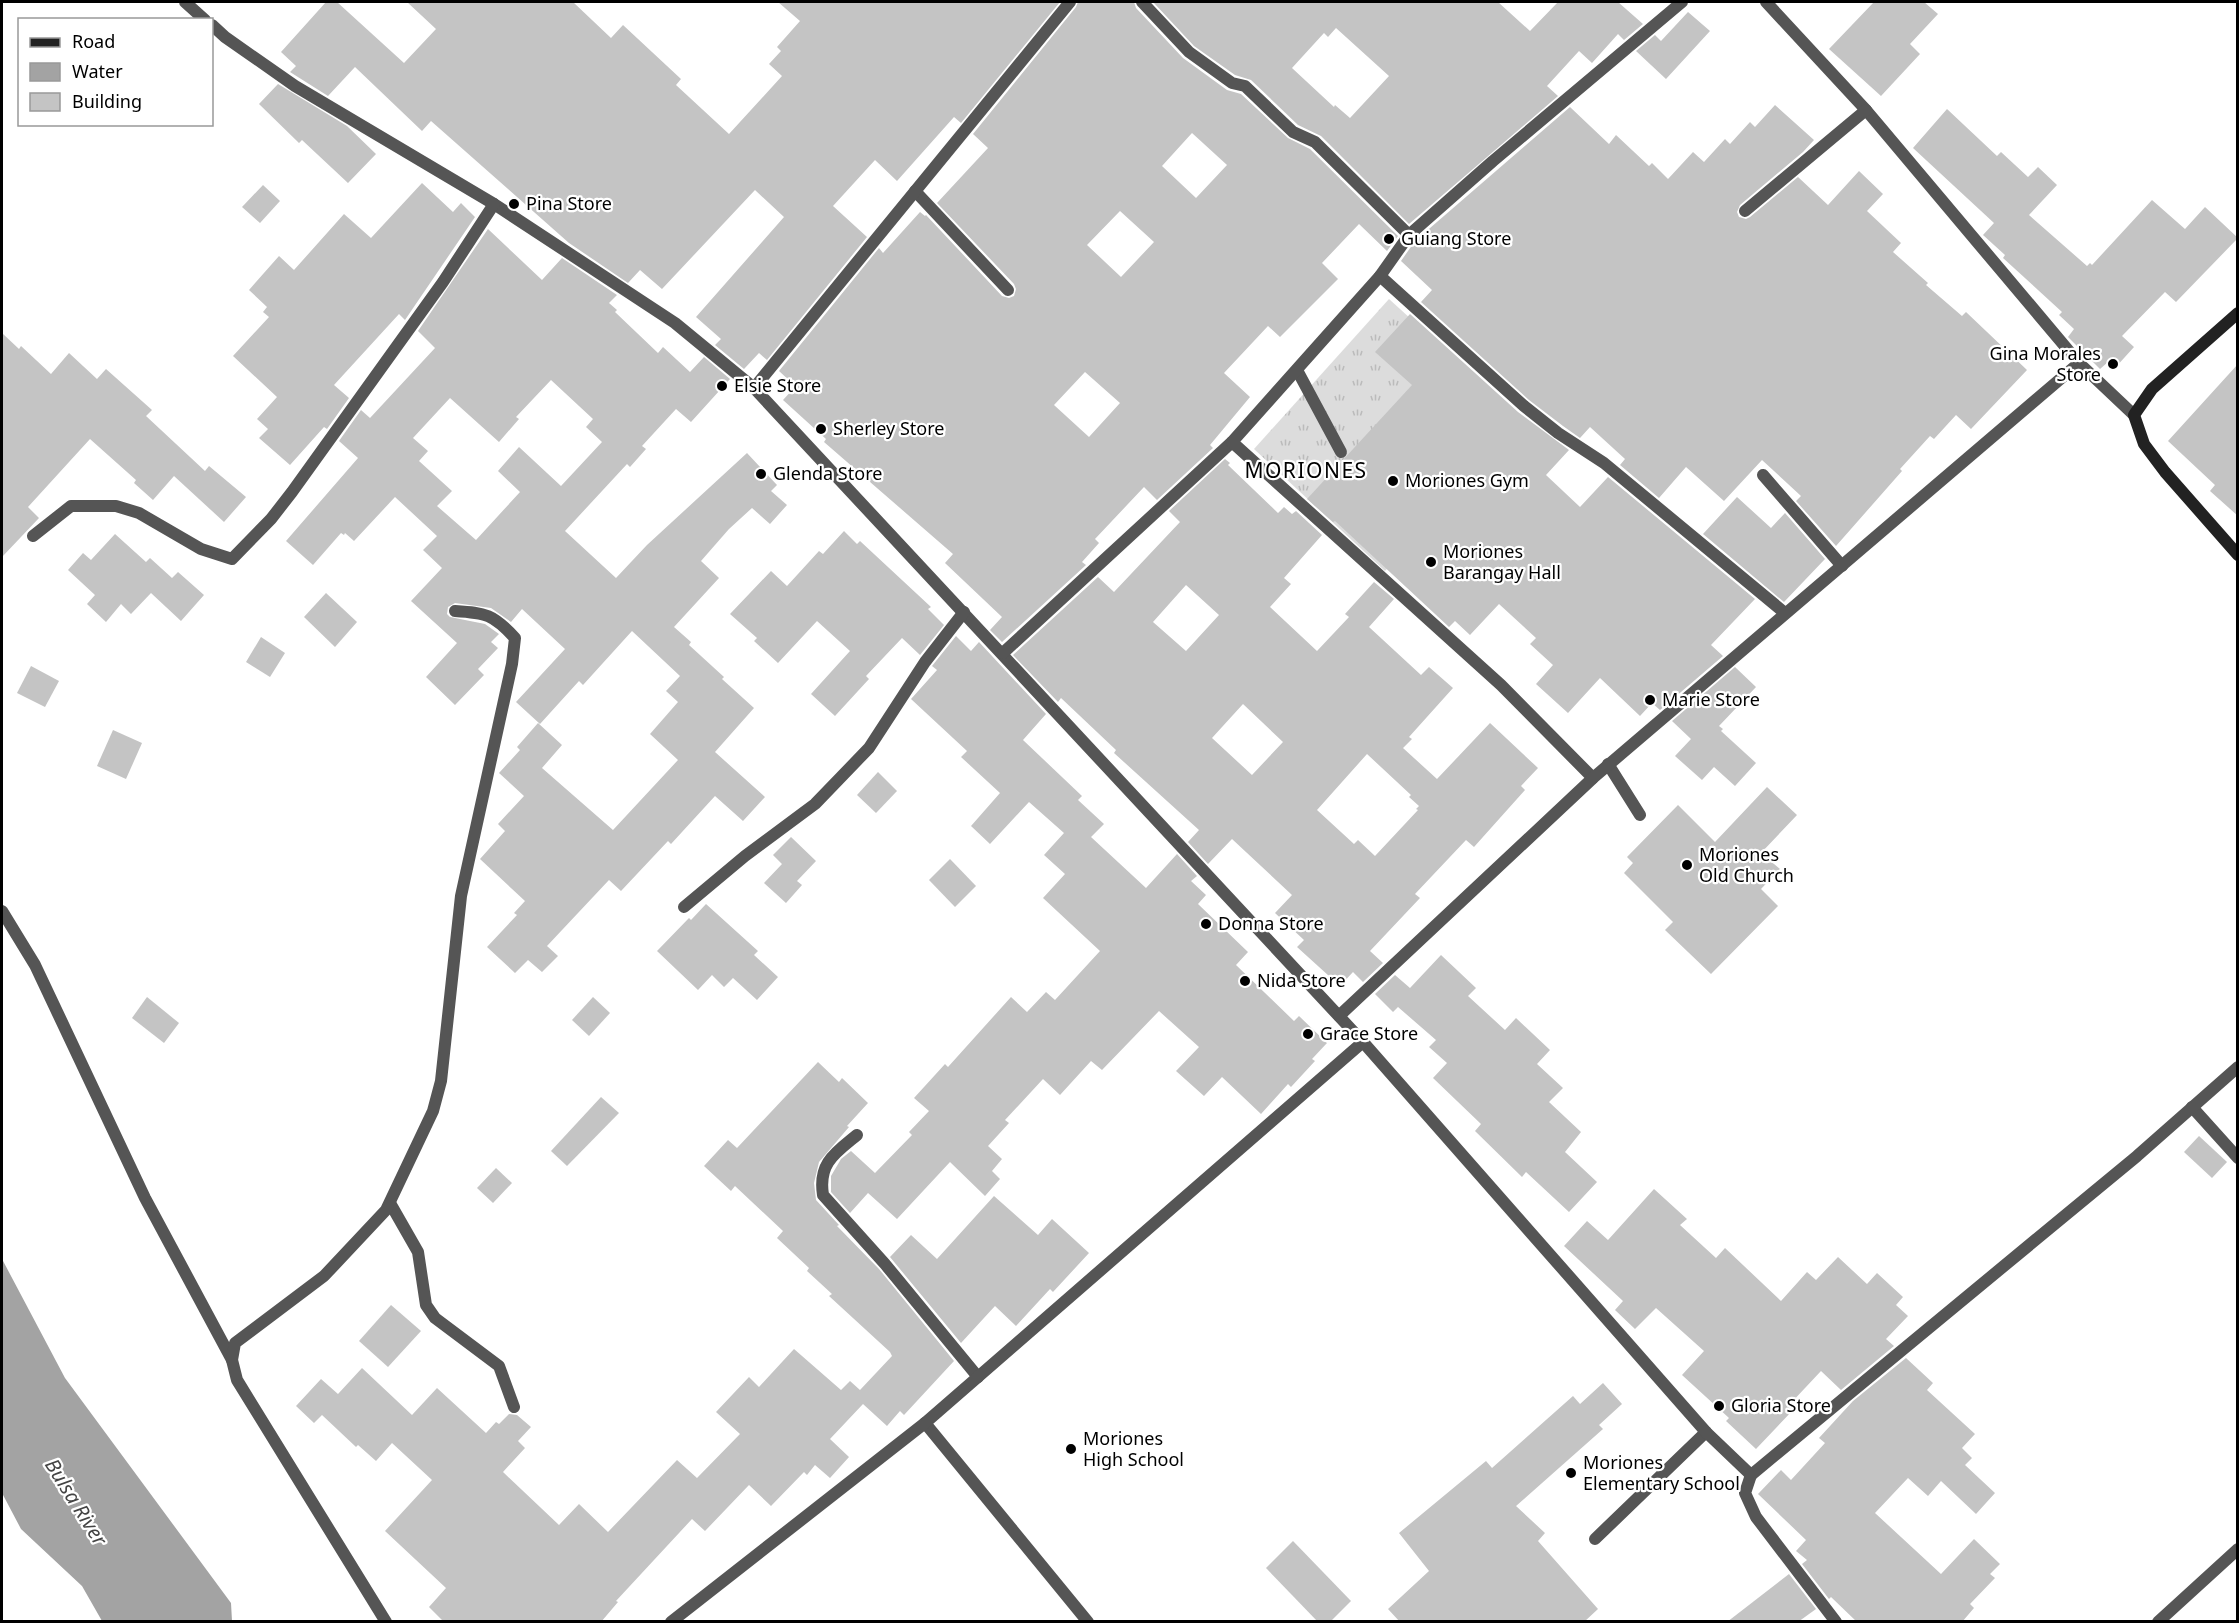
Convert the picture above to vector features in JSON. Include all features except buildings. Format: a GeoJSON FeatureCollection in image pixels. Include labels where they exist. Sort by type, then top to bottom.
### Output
{"type":"FeatureCollection","features":[{"type":"Feature","properties":{"kind":"main road"},"geometry":{"type":"LineString","coordinates":[[2238,313],[2152,389],[2134,415],[2144,444],[2165,472],[2238,555]]}},
{"type":"Feature","properties":{"kind":"street"},"geometry":{"type":"LineString","coordinates":[[185,2],[204,18]]}},
{"type":"Feature","properties":{"kind":"street"},"geometry":{"type":"LineString","coordinates":[[754,387],[1070,2]]}},
{"type":"Feature","properties":{"kind":"street"},"geometry":{"type":"LineString","coordinates":[[1142,2],[1189,51],[1232,83],[1245,86],[1293,132],[1315,142],[1409,235]]}},
{"type":"Feature","properties":{"kind":"street"},"geometry":{"type":"LineString","coordinates":[[1003,654],[1232,442],[1380,276],[1409,235],[1682,2]]}},
{"type":"Feature","properties":{"kind":"street"},"geometry":{"type":"LineString","coordinates":[[1766,2],[1866,110],[2079,363],[2134,415]]}},
{"type":"Feature","properties":{"kind":"street"},"geometry":{"type":"LineString","coordinates":[[213,26],[225,37],[295,86],[494,204],[675,323],[754,387],[1363,1042],[1706,1432],[1751,1474]]}},
{"type":"Feature","properties":{"kind":"street"},"geometry":{"type":"LineString","coordinates":[[1744,211],[1866,110]]}},
{"type":"Feature","properties":{"kind":"street"},"geometry":{"type":"LineString","coordinates":[[915,191],[1008,290]]}},
{"type":"Feature","properties":{"kind":"street"},"geometry":{"type":"LineString","coordinates":[[33,536],[72,506],[116,506],[139,513],[201,549],[232,559],[272,519],[292,492],[444,282],[494,204]]}},
{"type":"Feature","properties":{"kind":"street"},"geometry":{"type":"LineString","coordinates":[[1380,276],[1524,406],[1558,433],[1604,463],[1785,613]]}},
{"type":"Feature","properties":{"kind":"street"},"geometry":{"type":"LineString","coordinates":[[1339,1016],[1608,764],[2079,363]]}},
{"type":"Feature","properties":{"kind":"street"},"geometry":{"type":"LineString","coordinates":[[1297,370],[1341,452]]}},
{"type":"Feature","properties":{"kind":"street"},"geometry":{"type":"LineString","coordinates":[[1232,442],[1501,685],[1593,778]]}},
{"type":"Feature","properties":{"kind":"street"},"geometry":{"type":"LineString","coordinates":[[1763,475],[1842,566]]}},
{"type":"Feature","properties":{"kind":"street"},"geometry":{"type":"LineString","coordinates":[[232,1360],[236,1343],[324,1276],[386,1210],[433,1111],[441,1081],[461,896],[512,664],[515,638],[503,624],[486,613],[455,611]]}},
{"type":"Feature","properties":{"kind":"street"},"geometry":{"type":"LineString","coordinates":[[684,907],[814,804],[869,748],[925,662],[964,612]]}},
{"type":"Feature","properties":{"kind":"street"},"geometry":{"type":"LineString","coordinates":[[1608,764],[1640,815]]}},
{"type":"Feature","properties":{"kind":"street"},"geometry":{"type":"LineString","coordinates":[[2,911],[35,965],[145,1198],[232,1360],[237,1380],[386,1622]]}},
{"type":"Feature","properties":{"kind":"street"},"geometry":{"type":"LineString","coordinates":[[671,1622],[925,1423],[1363,1042]]}},
{"type":"Feature","properties":{"kind":"street"},"geometry":{"type":"LineString","coordinates":[[1836,1622],[1756,1517],[1745,1493],[1751,1474],[2137,1156],[2238,1066]]}},
{"type":"Feature","properties":{"kind":"street"},"geometry":{"type":"LineString","coordinates":[[2192,1107],[2238,1158]]}},
{"type":"Feature","properties":{"kind":"street"},"geometry":{"type":"LineString","coordinates":[[857,1135],[828,1160],[821,1181],[823,1195],[885,1264],[978,1377]]}},
{"type":"Feature","properties":{"kind":"street"},"geometry":{"type":"LineString","coordinates":[[390,1203],[417,1252],[426,1305],[435,1318],[499,1366],[514,1407]]}},
{"type":"Feature","properties":{"kind":"street"},"geometry":{"type":"LineString","coordinates":[[925,1423],[1088,1622]]}},
{"type":"Feature","properties":{"kind":"street"},"geometry":{"type":"LineString","coordinates":[[1595,1539],[1706,1432]]}},
{"type":"Feature","properties":{"kind":"street"},"geometry":{"type":"LineString","coordinates":[[2158,1622],[2238,1549]]}},
{"type":"Feature","properties":{"kind":"green space"},"geometry":{"type":"Polygon","coordinates":[[[1389,299],[1521,419],[1385,571],[1254,449],[1389,299]]]}},
{"type":"Feature","properties":{"kind":"water","name":"Bulsa River"},"geometry":{"type":"Polygon","coordinates":[[[2,1259],[65,1378],[231,1603],[232,1621],[102,1621],[82,1586],[21,1529],[2,1493],[2,1259]]]}},
{"type":"Feature","properties":{"kind":"place","name":"Pina Store"},"geometry":{"type":"Point","coordinates":[514,204]}},
{"type":"Feature","properties":{"kind":"place","name":"Guiang Store"},"geometry":{"type":"Point","coordinates":[1389,239]}},
{"type":"Feature","properties":{"kind":"place","name":"Gina Morales Store"},"geometry":{"type":"Point","coordinates":[2113,364]}},
{"type":"Feature","properties":{"kind":"place","name":"Elsie Store"},"geometry":{"type":"Point","coordinates":[722,386]}},
{"type":"Feature","properties":{"kind":"place","name":"Sherley Store"},"geometry":{"type":"Point","coordinates":[821,429]}},
{"type":"Feature","properties":{"kind":"place","name":"Glenda Store"},"geometry":{"type":"Point","coordinates":[761,474]}},
{"type":"Feature","properties":{"kind":"place","name":"Moriones Gym"},"geometry":{"type":"Point","coordinates":[1393,481]}},
{"type":"Feature","properties":{"kind":"place","name":"Moriones Barangay Hall"},"geometry":{"type":"Point","coordinates":[1431,562]}},
{"type":"Feature","properties":{"kind":"place","name":"Marie Store"},"geometry":{"type":"Point","coordinates":[1650,700]}},
{"type":"Feature","properties":{"kind":"place","name":"Moriones Old Church"},"geometry":{"type":"Point","coordinates":[1687,865]}},
{"type":"Feature","properties":{"kind":"place","name":"Donna Store"},"geometry":{"type":"Point","coordinates":[1206,924]}},
{"type":"Feature","properties":{"kind":"place","name":"Nida Store"},"geometry":{"type":"Point","coordinates":[1245,981]}},
{"type":"Feature","properties":{"kind":"place","name":"Grace Store"},"geometry":{"type":"Point","coordinates":[1308,1034]}},
{"type":"Feature","properties":{"kind":"place","name":"Gloria Store"},"geometry":{"type":"Point","coordinates":[1719,1406]}},
{"type":"Feature","properties":{"kind":"place","name":"Moriones High School"},"geometry":{"type":"Point","coordinates":[1071,1449]}},
{"type":"Feature","properties":{"kind":"place","name":"Moriones Elementary School"},"geometry":{"type":"Point","coordinates":[1571,1473]}},
{"type":"Feature","properties":{"kind":"district","name":"MORIONES"},"geometry":{"type":"Point","coordinates":[1306,471]}}]}
